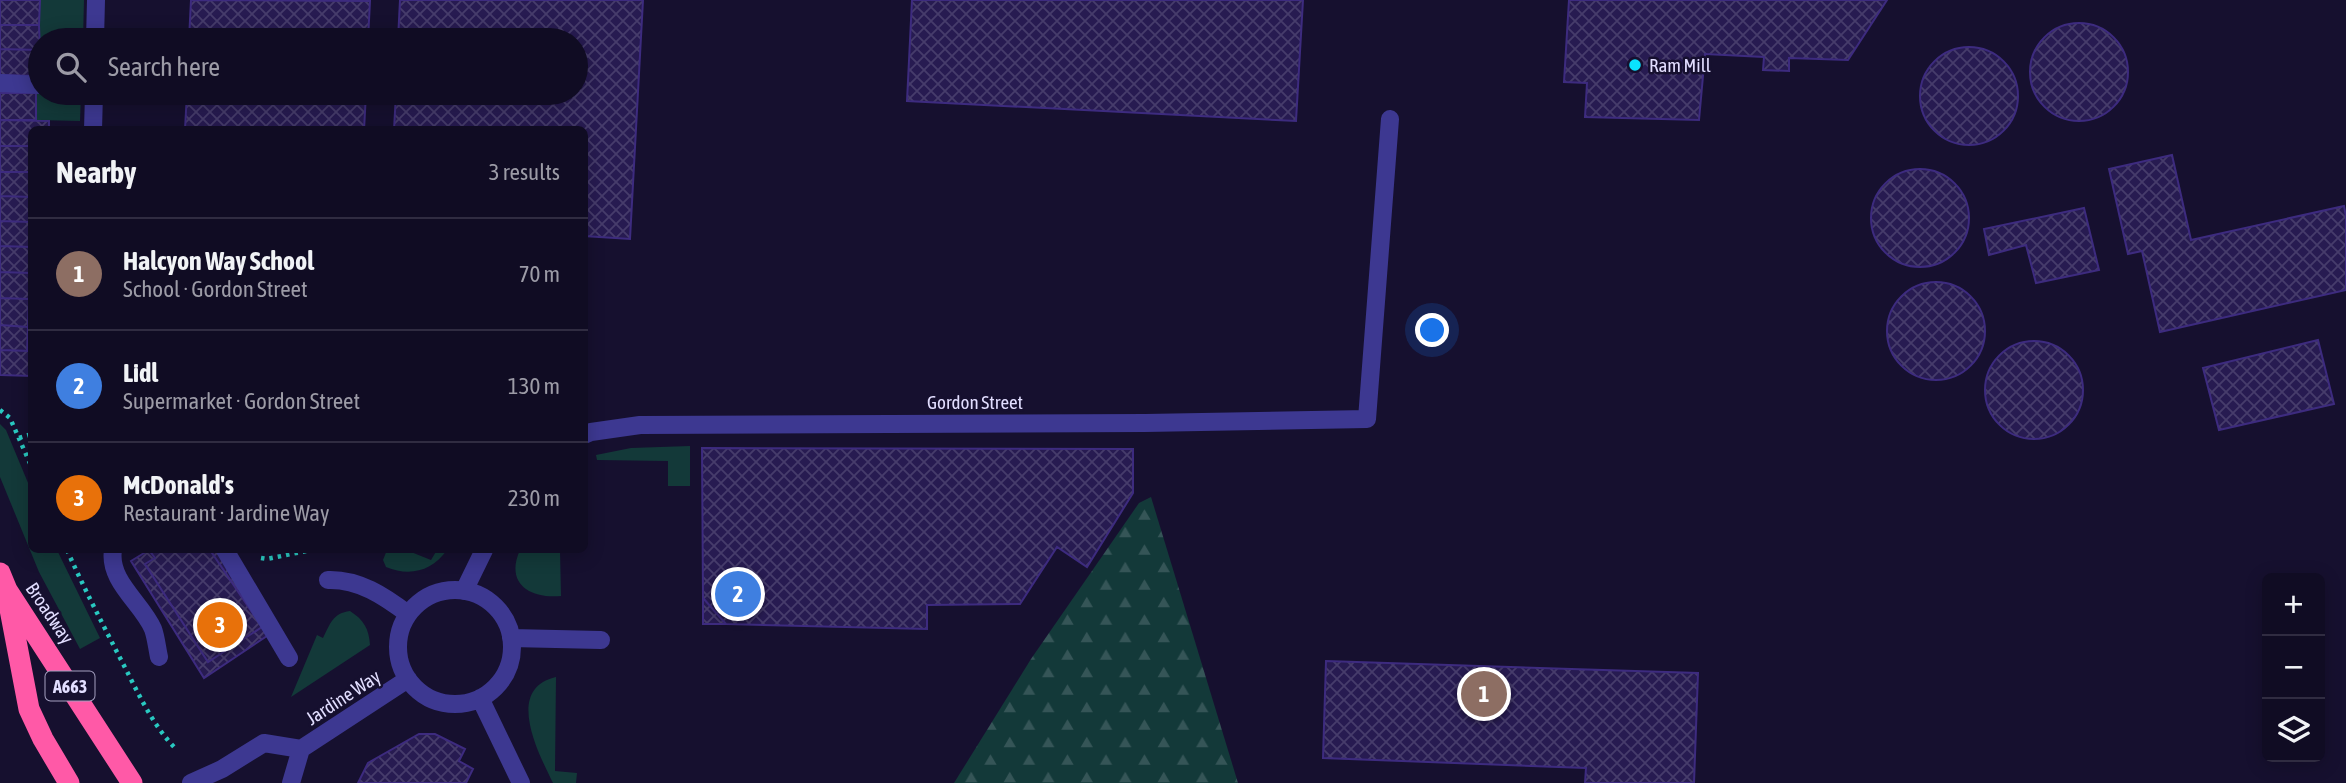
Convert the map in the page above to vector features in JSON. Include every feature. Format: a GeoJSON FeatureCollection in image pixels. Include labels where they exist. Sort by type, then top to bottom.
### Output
{"type":"FeatureCollection","features":[{"type":"Feature","properties":{"kind":"highway"},"geometry":{"type":"LineString","coordinates":[[3,582],[29,709],[69,783]]}},
{"type":"Feature","properties":{"kind":"highway","name":"Broadway"},"geometry":{"type":"LineString","coordinates":[[3,582],[132,783]]}},
{"type":"Feature","properties":{"kind":"street"},"geometry":{"type":"LineString","coordinates":[[95,28],[96,0]]}},
{"type":"Feature","properties":{"kind":"street"},"geometry":{"type":"LineString","coordinates":[[0,83],[28,84]]}},
{"type":"Feature","properties":{"kind":"street"},"geometry":{"type":"LineString","coordinates":[[93,126],[94,105]]}},
{"type":"Feature","properties":{"kind":"street","name":"Gordon Street"},"geometry":{"type":"LineString","coordinates":[[588,433],[640,425],[1367,419],[1390,119]]}},
{"type":"Feature","properties":{"kind":"street"},"geometry":{"type":"LineString","coordinates":[[112,553],[117,575],[153,629],[159,657]]}},
{"type":"Feature","properties":{"kind":"street"},"geometry":{"type":"LineString","coordinates":[[227,553],[289,658]]}},
{"type":"Feature","properties":{"kind":"street"},"geometry":{"type":"LineString","coordinates":[[464,591],[483,553]]}},
{"type":"Feature","properties":{"kind":"street"},"geometry":{"type":"LineString","coordinates":[[328,580],[342,579],[356,583],[389,600],[408,614],[419,602],[448,590],[464,591],[490,602],[507,624],[511,653],[500,681],[480,698],[521,783]]}},
{"type":"Feature","properties":{"kind":"street","name":"Jardine Way"},"geometry":{"type":"LineString","coordinates":[[408,614],[398,645],[400,661],[408,679],[429,698],[444,703],[470,702],[480,698]]}},
{"type":"Feature","properties":{"kind":"street"},"geometry":{"type":"LineString","coordinates":[[511,638],[601,640]]}},
{"type":"Feature","properties":{"kind":"street","name":"Jardine Way"},"geometry":{"type":"LineString","coordinates":[[290,782],[301,749],[408,679]]}},
{"type":"Feature","properties":{"kind":"street","name":"Jardine Way"},"geometry":{"type":"LineString","coordinates":[[191,783],[222,769],[264,743],[301,749]]}},
{"type":"Feature","properties":{"kind":"path"},"geometry":{"type":"LineString","coordinates":[[0,410],[10,418],[28,459]]}},
{"type":"Feature","properties":{"kind":"path"},"geometry":{"type":"LineString","coordinates":[[19,438],[28,435]]}},
{"type":"Feature","properties":{"kind":"path"},"geometry":{"type":"LineString","coordinates":[[68,553],[145,706],[163,735],[175,748]]}},
{"type":"Feature","properties":{"kind":"path"},"geometry":{"type":"LineString","coordinates":[[256,557],[267,559],[297,553]]}},
{"type":"Feature","properties":{"kind":"green space"},"geometry":{"type":"Polygon","coordinates":[[[40,0],[84,0],[83,28],[39,28],[40,0]]]}},
{"type":"Feature","properties":{"kind":"green space"},"geometry":{"type":"Polygon","coordinates":[[[36,105],[81,105],[80,121],[36,120],[36,105]]]}},
{"type":"Feature","properties":{"kind":"green space"},"geometry":{"type":"Polygon","coordinates":[[[0,424],[6,430],[28,483],[28,545],[0,477],[0,424]]]}},
{"type":"Feature","properties":{"kind":"green space"},"geometry":{"type":"Polygon","coordinates":[[[690,446],[690,486],[668,486],[668,461],[597,460],[596,455],[631,448],[690,446]]]}},
{"type":"Feature","properties":{"kind":"green space"},"geometry":{"type":"Polygon","coordinates":[[[1151,497],[1238,783],[954,783],[1031,659],[1139,503],[1151,497]]]}},
{"type":"Feature","properties":{"kind":"green space"},"geometry":{"type":"Polygon","coordinates":[[[31,553],[58,553],[100,638],[80,649],[31,553]]]}},
{"type":"Feature","properties":{"kind":"green space"},"geometry":{"type":"Polygon","coordinates":[[[386,553],[414,553],[431,560],[435,553],[444,553],[435,563],[412,572],[386,567],[383,560],[386,553]]]}},
{"type":"Feature","properties":{"kind":"green space"},"geometry":{"type":"Polygon","coordinates":[[[519,553],[560,553],[561,596],[539,595],[523,586],[518,580],[516,562],[519,553]]]}},
{"type":"Feature","properties":{"kind":"green space"},"geometry":{"type":"Polygon","coordinates":[[[350,611],[365,625],[370,645],[291,697],[317,635],[323,638],[336,617],[350,611]]]}},
{"type":"Feature","properties":{"kind":"green space"},"geometry":{"type":"Polygon","coordinates":[[[556,677],[555,771],[577,773],[576,783],[553,783],[540,756],[530,724],[532,695],[540,684],[556,677]]]}},
{"type":"Feature","properties":{"kind":"building"},"geometry":{"type":"Polygon","coordinates":[[[0,0],[40,0],[39,25],[0,25],[0,0]]]}},
{"type":"Feature","properties":{"kind":"building"},"geometry":{"type":"Polygon","coordinates":[[[191,0],[370,1],[369,28],[190,28],[191,0]]]}},
{"type":"Feature","properties":{"kind":"building"},"geometry":{"type":"Polygon","coordinates":[[[400,0],[643,0],[630,239],[588,236],[588,126],[394,126],[395,105],[588,105],[588,28],[399,28],[400,0]]]}},
{"type":"Feature","properties":{"kind":"building"},"geometry":{"type":"Polygon","coordinates":[[[912,0],[1303,0],[1296,121],[907,101],[912,0]]]}},
{"type":"Feature","properties":{"kind":"building","name":"Ram Mill"},"geometry":{"type":"Polygon","coordinates":[[[1569,0],[1887,0],[1848,60],[1789,58],[1789,71],[1763,70],[1764,57],[1705,54],[1699,120],[1585,117],[1587,83],[1564,82],[1569,0]]]}},
{"type":"Feature","properties":{"kind":"building"},"geometry":{"type":"Polygon","coordinates":[[[2079,23],[2098,27],[2114,37],[2124,53],[2128,72],[2124,91],[2114,107],[2098,117],[2079,121],[2060,117],[2044,107],[2034,91],[2030,72],[2034,53],[2044,37],[2060,27],[2079,23]]]}},
{"type":"Feature","properties":{"kind":"building"},"geometry":{"type":"Polygon","coordinates":[[[0,25],[39,25],[39,28],[28,28],[28,50],[0,49],[0,25]]]}},
{"type":"Feature","properties":{"kind":"building"},"geometry":{"type":"Polygon","coordinates":[[[1969,47],[1988,51],[2004,61],[2014,77],[2018,96],[2014,115],[2004,131],[1988,141],[1969,145],[1950,141],[1934,131],[1924,115],[1920,96],[1924,77],[1934,61],[1950,51],[1969,47]]]}},
{"type":"Feature","properties":{"kind":"building"},"geometry":{"type":"Polygon","coordinates":[[[0,49],[28,50],[28,76],[0,75],[0,49]]]}},
{"type":"Feature","properties":{"kind":"building"},"geometry":{"type":"Polygon","coordinates":[[[0,93],[28,93],[28,105],[36,105],[36,120],[0,120],[0,93]]]}},
{"type":"Feature","properties":{"kind":"building"},"geometry":{"type":"Polygon","coordinates":[[[186,105],[365,105],[364,126],[185,126],[186,105]]]}},
{"type":"Feature","properties":{"kind":"building"},"geometry":{"type":"Polygon","coordinates":[[[0,120],[49,121],[49,126],[28,126],[28,146],[0,146],[0,120]]]}},
{"type":"Feature","properties":{"kind":"building"},"geometry":{"type":"Polygon","coordinates":[[[0,146],[28,146],[28,172],[0,172],[0,146]]]}},
{"type":"Feature","properties":{"kind":"building"},"geometry":{"type":"Polygon","coordinates":[[[2172,155],[2191,240],[2344,206],[2346,290],[2160,332],[2142,251],[2128,254],[2109,169],[2172,155]]]}},
{"type":"Feature","properties":{"kind":"building"},"geometry":{"type":"Polygon","coordinates":[[[1920,169],[1939,173],[1955,183],[1965,199],[1969,218],[1965,237],[1955,253],[1939,263],[1920,267],[1901,263],[1885,253],[1875,237],[1871,218],[1875,199],[1885,183],[1901,173],[1920,169]]]}},
{"type":"Feature","properties":{"kind":"building"},"geometry":{"type":"Polygon","coordinates":[[[0,172],[28,172],[28,197],[0,196],[0,172]]]}},
{"type":"Feature","properties":{"kind":"building"},"geometry":{"type":"Polygon","coordinates":[[[0,196],[28,197],[28,222],[0,221],[0,196]]]}},
{"type":"Feature","properties":{"kind":"building"},"geometry":{"type":"Polygon","coordinates":[[[2084,208],[2099,270],[2036,283],[2026,245],[1989,255],[1984,229],[2084,208]]]}},
{"type":"Feature","properties":{"kind":"building"},"geometry":{"type":"Polygon","coordinates":[[[0,221],[28,222],[28,247],[0,246],[0,221]]]}},
{"type":"Feature","properties":{"kind":"building"},"geometry":{"type":"Polygon","coordinates":[[[0,246],[28,247],[28,273],[0,272],[0,246]]]}},
{"type":"Feature","properties":{"kind":"building"},"geometry":{"type":"Polygon","coordinates":[[[0,272],[28,273],[28,299],[0,298],[0,272]]]}},
{"type":"Feature","properties":{"kind":"building"},"geometry":{"type":"Polygon","coordinates":[[[1936,282],[1955,286],[1971,296],[1981,312],[1985,331],[1981,350],[1971,366],[1955,376],[1936,380],[1917,376],[1901,366],[1891,350],[1887,331],[1891,312],[1901,296],[1917,286],[1936,282]]]}},
{"type":"Feature","properties":{"kind":"building"},"geometry":{"type":"Polygon","coordinates":[[[0,298],[28,299],[28,327],[0,325],[0,298]]]}},
{"type":"Feature","properties":{"kind":"building"},"geometry":{"type":"Polygon","coordinates":[[[0,325],[28,327],[27,351],[0,350],[0,325]]]}},
{"type":"Feature","properties":{"kind":"building"},"geometry":{"type":"Polygon","coordinates":[[[2318,340],[2334,404],[2219,430],[2203,368],[2318,340]]]}},
{"type":"Feature","properties":{"kind":"building"},"geometry":{"type":"Polygon","coordinates":[[[2034,341],[2053,345],[2069,355],[2079,371],[2083,390],[2079,409],[2069,425],[2053,435],[2034,439],[2015,435],[1999,425],[1989,409],[1985,390],[1989,371],[1999,355],[2015,345],[2034,341]]]}},
{"type":"Feature","properties":{"kind":"building"},"geometry":{"type":"Polygon","coordinates":[[[0,350],[28,351],[28,376],[0,375],[0,350]]]}},
{"type":"Feature","properties":{"kind":"building"},"geometry":{"type":"Polygon","coordinates":[[[702,448],[1133,449],[1133,493],[1087,567],[1057,547],[1020,604],[927,605],[927,629],[726,624],[703,598],[702,448]]]}},
{"type":"Feature","properties":{"kind":"building"},"geometry":{"type":"Polygon","coordinates":[[[144,553],[151,553],[155,558],[145,564],[208,662],[262,627],[212,553],[222,553],[273,632],[204,678],[131,561],[144,553]]]}},
{"type":"Feature","properties":{"kind":"building"},"geometry":{"type":"Polygon","coordinates":[[[151,553],[212,553],[262,627],[208,662],[145,564],[155,558],[151,553]]]}},
{"type":"Feature","properties":{"kind":"building"},"geometry":{"type":"Polygon","coordinates":[[[703,598],[726,624],[703,624],[703,598]]]}},
{"type":"Feature","properties":{"kind":"building"},"geometry":{"type":"Polygon","coordinates":[[[1326,661],[1698,673],[1694,783],[1585,783],[1586,768],[1323,758],[1326,661]]]}},
{"type":"Feature","properties":{"kind":"building"},"geometry":{"type":"Polygon","coordinates":[[[419,734],[435,734],[465,749],[459,761],[473,769],[466,783],[358,783],[368,763],[419,734]]]}},
{"type":"Feature","properties":{"kind":"place","name":"Ram Mill"},"geometry":{"type":"Point","coordinates":[1635,65]}},
{"type":"Feature","properties":{"kind":"place","name":"Lidl"},"geometry":{"type":"Point","coordinates":[738,594]}},
{"type":"Feature","properties":{"kind":"place","name":"McDonald's"},"geometry":{"type":"Point","coordinates":[220,625]}},
{"type":"Feature","properties":{"kind":"place","name":"Halcyon Way School"},"geometry":{"type":"Point","coordinates":[1484,694]}}]}
